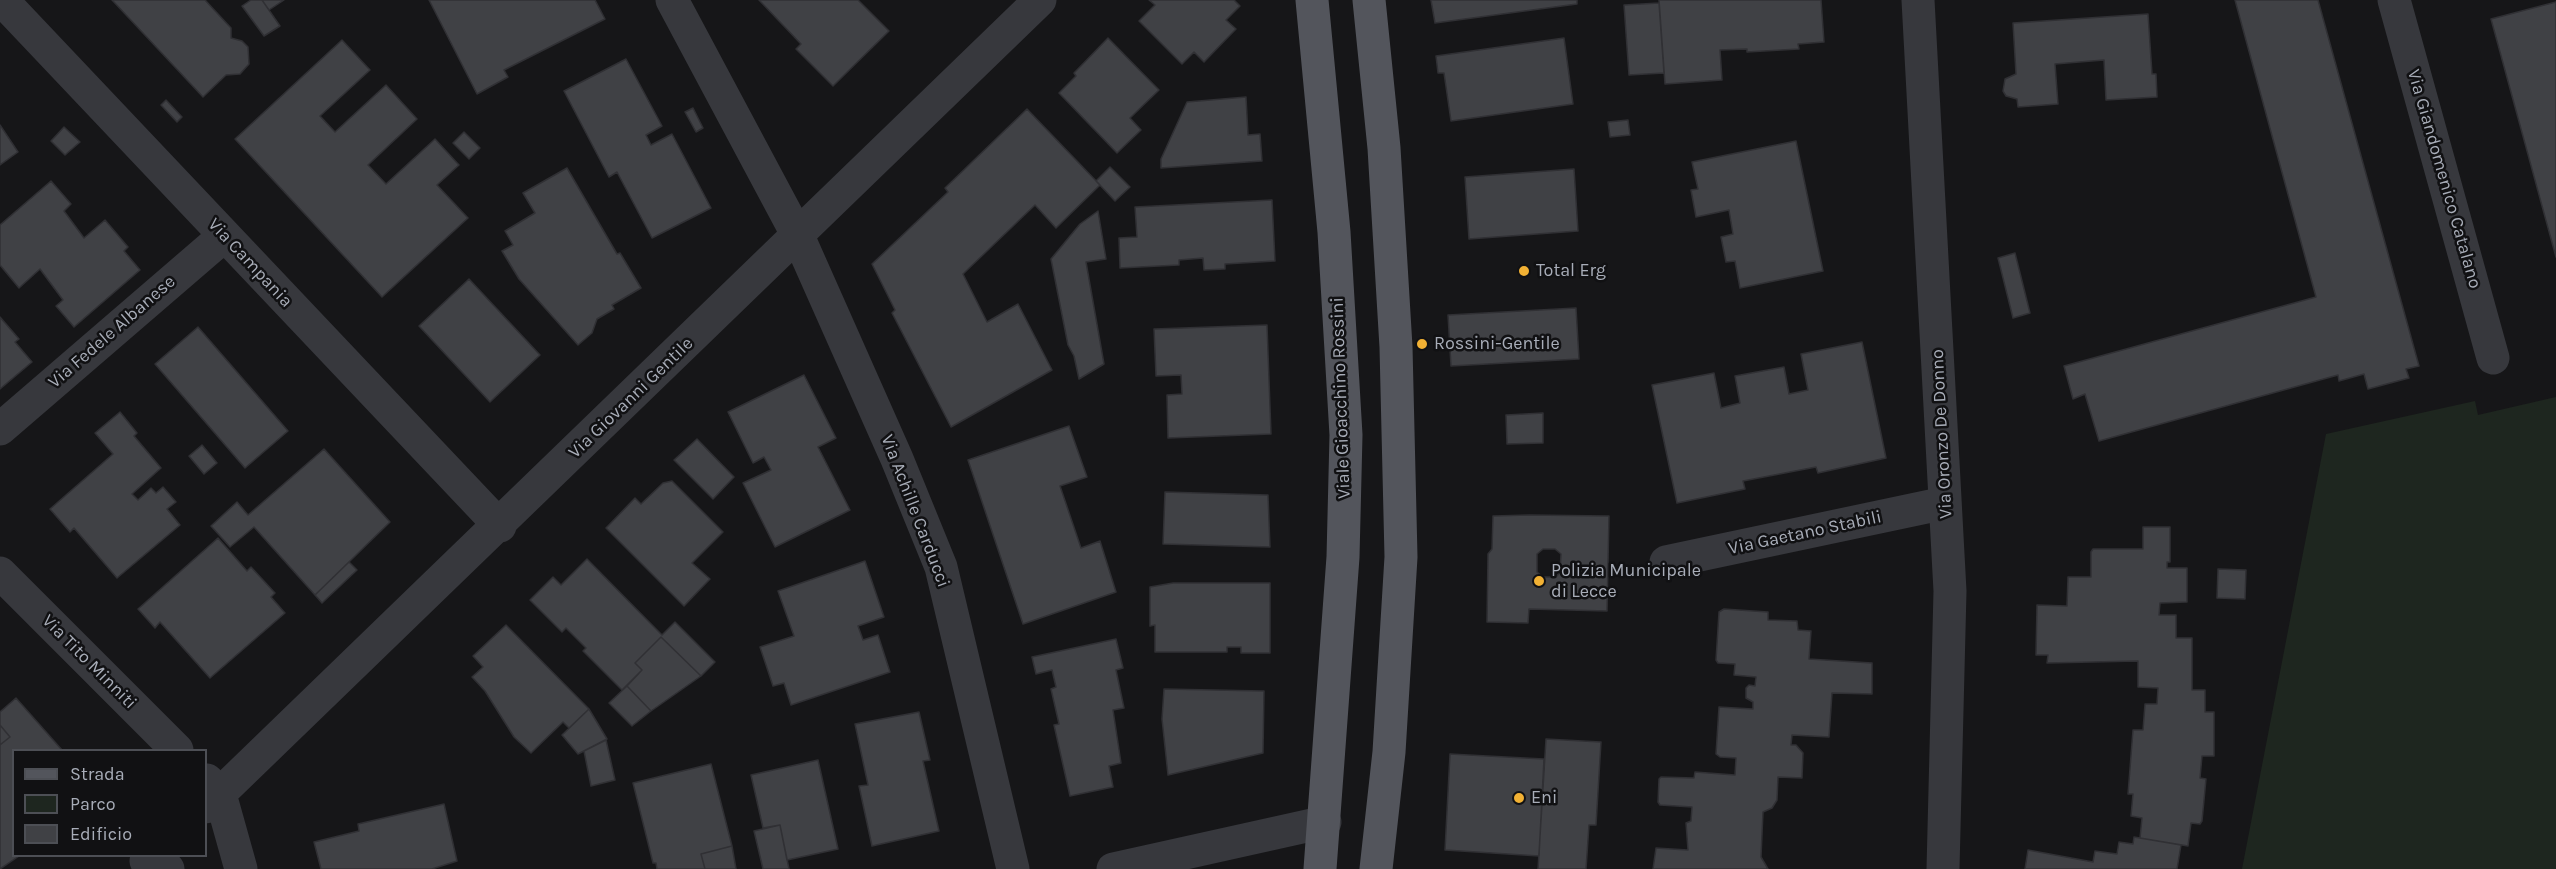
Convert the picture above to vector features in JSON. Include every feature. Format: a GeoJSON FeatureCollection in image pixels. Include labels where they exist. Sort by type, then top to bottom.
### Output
{"type":"FeatureCollection","features":[{"type":"Feature","properties":{"kind":"main road"},"geometry":{"type":"LineString","coordinates":[[1369,0],[1384,148],[1396,347],[1401,556],[1389,752],[1376,869]]}},
{"type":"Feature","properties":{"kind":"main road","name":"Viale Gioacchino Rossini"},"geometry":{"type":"LineString","coordinates":[[1310,9],[1334,232],[1346,435],[1343,557],[1320,869]]}},
{"type":"Feature","properties":{"kind":"street","name":"Via Campania"},"geometry":{"type":"LineString","coordinates":[[2,0],[500,526]]}},
{"type":"Feature","properties":{"kind":"street","name":"Via Achille Carducci"},"geometry":{"type":"LineString","coordinates":[[672,0],[798,236],[897,459],[941,567],[1013,869]]}},
{"type":"Feature","properties":{"kind":"street","name":"Via Giovanni Gentile"},"geometry":{"type":"LineString","coordinates":[[210,793],[500,526],[1040,0]]}},
{"type":"Feature","properties":{"kind":"street","name":"Via Oronzo De Donno"},"geometry":{"type":"LineString","coordinates":[[1918,0],[1950,591],[1943,869]]}},
{"type":"Feature","properties":{"kind":"street","name":"Via Giandomenico Catalano"},"geometry":{"type":"LineString","coordinates":[[2394,0],[2493,358]]}},
{"type":"Feature","properties":{"kind":"street","name":"Via Fedele Albanese"},"geometry":{"type":"LineString","coordinates":[[0,429],[224,236]]}},
{"type":"Feature","properties":{"kind":"street","name":"Via Gaetano Stabili"},"geometry":{"type":"LineString","coordinates":[[1665,562],[1945,503]]}},
{"type":"Feature","properties":{"kind":"street","name":"Via Tito Minniti"},"geometry":{"type":"LineString","coordinates":[[0,573],[176,749]]}},
{"type":"Feature","properties":{"kind":"street"},"geometry":{"type":"LineString","coordinates":[[210,793],[241,869]]}},
{"type":"Feature","properties":{"kind":"street"},"geometry":{"type":"LineString","coordinates":[[1113,869],[1325,822]]}},
{"type":"Feature","properties":{"kind":"green space"},"geometry":{"type":"Polygon","coordinates":[[[2556,397],[2556,869],[2242,869],[2326,434],[2475,401],[2478,415],[2556,397]]]}},
{"type":"Feature","properties":{"kind":"building"},"geometry":{"type":"Polygon","coordinates":[[[112,0],[205,0],[231,28],[231,38],[242,41],[248,47],[249,64],[240,74],[226,75],[203,97],[112,0]]]}},
{"type":"Feature","properties":{"kind":"building"},"geometry":{"type":"Polygon","coordinates":[[[251,0],[262,0],[280,26],[264,36],[242,6],[251,0]]]}},
{"type":"Feature","properties":{"kind":"building"},"geometry":{"type":"Polygon","coordinates":[[[262,0],[284,0],[269,10],[262,0]]]}},
{"type":"Feature","properties":{"kind":"building"},"geometry":{"type":"Polygon","coordinates":[[[429,0],[595,0],[605,19],[504,70],[508,77],[477,94],[429,0]]]}},
{"type":"Feature","properties":{"kind":"building"},"geometry":{"type":"Polygon","coordinates":[[[759,0],[858,0],[889,31],[833,86],[796,49],[801,44],[759,0]]]}},
{"type":"Feature","properties":{"kind":"building"},"geometry":{"type":"Polygon","coordinates":[[[1149,0],[1234,0],[1240,6],[1226,20],[1236,29],[1204,62],[1194,52],[1182,64],[1139,21],[1155,5],[1149,0]]]}},
{"type":"Feature","properties":{"kind":"building"},"geometry":{"type":"Polygon","coordinates":[[[1431,0],[1577,0],[1577,4],[1435,23],[1431,0]]]}},
{"type":"Feature","properties":{"kind":"building"},"geometry":{"type":"Polygon","coordinates":[[[1659,0],[1821,0],[1824,42],[1798,44],[1799,49],[1747,52],[1747,49],[1720,50],[1722,80],[1665,84],[1659,0]]]}},
{"type":"Feature","properties":{"kind":"building"},"geometry":{"type":"Polygon","coordinates":[[[2235,0],[2318,0],[2419,366],[2406,369],[2409,378],[2368,389],[2364,374],[2339,381],[2338,375],[2099,441],[2085,394],[2073,399],[2064,366],[2316,297],[2235,0]]]}},
{"type":"Feature","properties":{"kind":"building"},"geometry":{"type":"Polygon","coordinates":[[[2556,2],[2556,257],[2491,19],[2556,2]]]}},
{"type":"Feature","properties":{"kind":"building"},"geometry":{"type":"Polygon","coordinates":[[[1659,3],[1664,73],[1629,75],[1624,5],[1659,3]]]}},
{"type":"Feature","properties":{"kind":"building"},"geometry":{"type":"Polygon","coordinates":[[[2148,14],[2152,74],[2156,74],[2157,97],[2106,100],[2104,60],[2055,64],[2058,104],[2018,107],[2017,99],[2006,96],[2003,91],[2005,79],[2016,74],[2013,23],[2148,14]]]}},
{"type":"Feature","properties":{"kind":"building"},"geometry":{"type":"Polygon","coordinates":[[[1108,38],[1159,90],[1130,118],[1141,130],[1117,153],[1059,93],[1076,76],[1074,73],[1108,38]]]}},
{"type":"Feature","properties":{"kind":"building"},"geometry":{"type":"Polygon","coordinates":[[[1564,38],[1573,104],[1451,121],[1444,73],[1438,73],[1436,56],[1564,38]]]}},
{"type":"Feature","properties":{"kind":"building"},"geometry":{"type":"Polygon","coordinates":[[[342,40],[370,70],[320,116],[335,132],[386,85],[417,119],[368,165],[386,184],[435,139],[459,165],[437,185],[468,218],[382,297],[235,139],[342,40]]]}},
{"type":"Feature","properties":{"kind":"building"},"geometry":{"type":"Polygon","coordinates":[[[626,59],[662,126],[646,135],[651,145],[672,134],[711,208],[652,238],[617,172],[609,177],[564,91],[626,59]]]}},
{"type":"Feature","properties":{"kind":"building"},"geometry":{"type":"Polygon","coordinates":[[[1246,97],[1248,135],[1260,134],[1262,161],[1161,168],[1161,159],[1187,102],[1246,97]]]}},
{"type":"Feature","properties":{"kind":"building"},"geometry":{"type":"Polygon","coordinates":[[[166,100],[182,117],[177,122],[161,105],[166,100]]]}},
{"type":"Feature","properties":{"kind":"building"},"geometry":{"type":"Polygon","coordinates":[[[693,108],[703,128],[696,132],[685,112],[693,108]]]}},
{"type":"Feature","properties":{"kind":"building"},"geometry":{"type":"Polygon","coordinates":[[[1027,109],[1100,185],[1056,228],[1035,205],[963,274],[987,322],[1018,304],[1052,370],[951,427],[892,313],[895,310],[872,264],[948,192],[945,188],[1027,109]]]}},
{"type":"Feature","properties":{"kind":"building"},"geometry":{"type":"Polygon","coordinates":[[[1628,120],[1630,135],[1610,137],[1608,122],[1628,120]]]}},
{"type":"Feature","properties":{"kind":"building"},"geometry":{"type":"Polygon","coordinates":[[[0,125],[18,152],[0,165],[0,125]]]}},
{"type":"Feature","properties":{"kind":"building"},"geometry":{"type":"Polygon","coordinates":[[[64,127],[80,142],[65,155],[51,141],[64,127]]]}},
{"type":"Feature","properties":{"kind":"building"},"geometry":{"type":"Polygon","coordinates":[[[464,132],[480,148],[469,159],[453,143],[464,132]]]}},
{"type":"Feature","properties":{"kind":"building"},"geometry":{"type":"Polygon","coordinates":[[[1796,141],[1823,271],[1740,288],[1735,261],[1726,262],[1721,237],[1733,234],[1729,210],[1696,217],[1691,190],[1698,189],[1692,162],[1796,141]]]}},
{"type":"Feature","properties":{"kind":"building"},"geometry":{"type":"Polygon","coordinates":[[[1110,167],[1130,187],[1115,201],[1096,181],[1110,167]]]}},
{"type":"Feature","properties":{"kind":"building"},"geometry":{"type":"Polygon","coordinates":[[[567,168],[617,254],[620,253],[641,288],[612,305],[614,309],[597,319],[592,333],[578,345],[519,279],[502,251],[513,245],[505,231],[535,213],[523,193],[567,168]]]}},
{"type":"Feature","properties":{"kind":"building"},"geometry":{"type":"Polygon","coordinates":[[[1574,169],[1578,231],[1469,239],[1465,177],[1574,169]]]}},
{"type":"Feature","properties":{"kind":"building"},"geometry":{"type":"Polygon","coordinates":[[[51,181],[71,204],[64,211],[84,238],[105,220],[128,247],[124,251],[140,270],[74,327],[56,306],[63,300],[40,269],[19,288],[0,265],[0,225],[51,181]]]}},
{"type":"Feature","properties":{"kind":"building"},"geometry":{"type":"Polygon","coordinates":[[[1272,200],[1275,261],[1225,264],[1225,269],[1204,270],[1203,258],[1179,260],[1179,265],[1120,268],[1119,238],[1137,237],[1135,207],[1272,200]]]}},
{"type":"Feature","properties":{"kind":"building"},"geometry":{"type":"Polygon","coordinates":[[[1098,211],[1106,259],[1086,262],[1104,364],[1079,379],[1074,356],[1068,345],[1051,259],[1080,224],[1098,211]]]}},
{"type":"Feature","properties":{"kind":"building"},"geometry":{"type":"Polygon","coordinates":[[[2015,253],[2030,313],[2013,318],[1998,258],[2015,253]]]}},
{"type":"Feature","properties":{"kind":"building"},"geometry":{"type":"Polygon","coordinates":[[[469,279],[540,355],[490,402],[419,326],[469,279]]]}},
{"type":"Feature","properties":{"kind":"building"},"geometry":{"type":"Polygon","coordinates":[[[1576,308],[1579,359],[1451,366],[1448,315],[1576,308]]]}},
{"type":"Feature","properties":{"kind":"building"},"geometry":{"type":"Polygon","coordinates":[[[0,317],[19,339],[15,342],[32,362],[0,389],[0,317]]]}},
{"type":"Feature","properties":{"kind":"building"},"geometry":{"type":"Polygon","coordinates":[[[1267,325],[1271,434],[1168,438],[1167,395],[1182,394],[1181,375],[1156,376],[1154,329],[1267,325]]]}},
{"type":"Feature","properties":{"kind":"building"},"geometry":{"type":"Polygon","coordinates":[[[198,327],[288,431],[245,468],[155,364],[198,327]]]}},
{"type":"Feature","properties":{"kind":"building"},"geometry":{"type":"Polygon","coordinates":[[[1862,342],[1886,458],[1818,473],[1816,467],[1743,481],[1745,489],[1677,503],[1652,385],[1714,373],[1721,408],[1740,403],[1735,376],[1784,367],[1789,394],[1808,390],[1801,354],[1862,342]]]}},
{"type":"Feature","properties":{"kind":"building"},"geometry":{"type":"Polygon","coordinates":[[[804,375],[836,438],[818,447],[850,510],[775,547],[743,483],[771,470],[764,457],[753,463],[728,412],[804,375]]]}},
{"type":"Feature","properties":{"kind":"building"},"geometry":{"type":"Polygon","coordinates":[[[120,412],[137,433],[134,436],[161,468],[132,494],[138,500],[151,488],[156,493],[163,487],[176,502],[167,509],[180,525],[117,578],[74,528],[70,532],[50,509],[113,454],[95,433],[120,412]]]}},
{"type":"Feature","properties":{"kind":"building"},"geometry":{"type":"Polygon","coordinates":[[[1543,413],[1543,443],[1507,444],[1506,415],[1543,413]]]}},
{"type":"Feature","properties":{"kind":"building"},"geometry":{"type":"Polygon","coordinates":[[[1069,426],[1087,477],[1060,486],[1081,548],[1100,541],[1116,592],[1023,624],[968,460],[1069,426]]]}},
{"type":"Feature","properties":{"kind":"building"},"geometry":{"type":"Polygon","coordinates":[[[697,439],[734,477],[713,499],[674,460],[697,439]]]}},
{"type":"Feature","properties":{"kind":"building"},"geometry":{"type":"Polygon","coordinates":[[[202,445],[217,463],[204,474],[189,456],[202,445]]]}},
{"type":"Feature","properties":{"kind":"building"},"geometry":{"type":"Polygon","coordinates":[[[324,449],[390,522],[315,595],[254,527],[230,547],[211,526],[237,502],[248,515],[324,449]]]}},
{"type":"Feature","properties":{"kind":"building"},"geometry":{"type":"Polygon","coordinates":[[[672,481],[723,532],[692,563],[710,579],[684,606],[606,528],[635,498],[641,504],[663,483],[672,481]]]}},
{"type":"Feature","properties":{"kind":"building"},"geometry":{"type":"Polygon","coordinates":[[[1165,492],[1268,495],[1270,547],[1163,544],[1165,492]]]}},
{"type":"Feature","properties":{"kind":"building"},"geometry":{"type":"Polygon","coordinates":[[[1493,516],[1609,516],[1607,611],[1529,609],[1528,623],[1487,622],[1488,554],[1492,549],[1493,516]],[[1543,549],[1537,554],[1537,572],[1543,577],[1556,577],[1560,572],[1561,554],[1555,549],[1543,549]]]}},
{"type":"Feature","properties":{"kind":"building"},"geometry":{"type":"Polygon","coordinates":[[[2143,527],[2170,527],[2170,562],[2167,562],[2167,568],[2187,568],[2187,602],[2160,603],[2159,615],[2176,615],[2176,638],[2192,638],[2192,690],[2205,690],[2205,712],[2214,712],[2214,756],[2202,756],[2200,778],[2206,779],[2202,821],[2200,824],[2191,823],[2188,846],[2140,838],[2142,818],[2131,816],[2133,794],[2128,794],[2133,730],[2143,730],[2145,704],[2157,704],[2158,688],[2138,687],[2138,661],[2047,663],[2048,655],[2036,655],[2037,605],[2067,606],[2068,577],[2091,577],[2093,549],[2143,549],[2143,527]]]}},
{"type":"Feature","properties":{"kind":"building"},"geometry":{"type":"Polygon","coordinates":[[[218,538],[247,571],[251,567],[275,593],[271,597],[285,613],[210,678],[160,622],[155,628],[138,609],[218,538]]]}},
{"type":"Feature","properties":{"kind":"building"},"geometry":{"type":"Polygon","coordinates":[[[587,559],[662,635],[675,622],[715,662],[701,676],[661,637],[635,663],[642,670],[622,690],[583,651],[586,648],[566,628],[562,632],[530,600],[553,577],[561,585],[587,559]]]}},
{"type":"Feature","properties":{"kind":"building"},"geometry":{"type":"Polygon","coordinates":[[[865,561],[884,617],[858,626],[863,640],[878,635],[890,672],[791,705],[784,683],[773,686],[760,647],[794,636],[778,591],[865,561]]]}},
{"type":"Feature","properties":{"kind":"building"},"geometry":{"type":"Polygon","coordinates":[[[349,562],[357,570],[322,603],[315,595],[349,562]]]}},
{"type":"Feature","properties":{"kind":"building"},"geometry":{"type":"Polygon","coordinates":[[[2218,569],[2246,570],[2245,599],[2217,598],[2218,569]]]}},
{"type":"Feature","properties":{"kind":"building"},"geometry":{"type":"Polygon","coordinates":[[[1173,583],[1270,583],[1270,653],[1241,653],[1241,647],[1227,647],[1227,652],[1155,652],[1155,625],[1150,626],[1150,587],[1173,583]]]}},
{"type":"Feature","properties":{"kind":"building"},"geometry":{"type":"Polygon","coordinates":[[[1724,609],[1768,612],[1768,620],[1797,621],[1798,630],[1811,631],[1809,659],[1872,663],[1872,694],[1832,693],[1829,737],[1792,735],[1791,745],[1796,745],[1803,753],[1802,778],[1778,777],[1777,800],[1772,808],[1763,812],[1761,857],[1768,869],[1653,869],[1656,848],[1688,850],[1686,823],[1691,821],[1692,807],[1660,805],[1658,802],[1659,779],[1661,777],[1694,778],[1695,772],[1735,775],[1736,758],[1720,757],[1716,754],[1719,707],[1753,709],[1753,702],[1746,698],[1746,688],[1749,685],[1755,686],[1756,677],[1734,675],[1735,664],[1718,663],[1716,660],[1719,612],[1724,609]]]}},
{"type":"Feature","properties":{"kind":"building"},"geometry":{"type":"Polygon","coordinates":[[[506,625],[589,709],[569,728],[563,722],[531,753],[514,737],[485,691],[472,677],[483,667],[473,656],[506,625]]]}},
{"type":"Feature","properties":{"kind":"building"},"geometry":{"type":"Polygon","coordinates":[[[661,637],[701,676],[651,711],[627,686],[642,670],[635,663],[661,637]]]}},
{"type":"Feature","properties":{"kind":"building"},"geometry":{"type":"Polygon","coordinates":[[[1116,639],[1123,668],[1116,670],[1124,708],[1113,710],[1121,763],[1109,766],[1113,787],[1070,796],[1054,725],[1059,724],[1051,689],[1056,687],[1052,670],[1036,674],[1032,657],[1116,639]]]}},
{"type":"Feature","properties":{"kind":"building"},"geometry":{"type":"Polygon","coordinates":[[[627,686],[651,711],[632,726],[609,703],[627,686]]]}},
{"type":"Feature","properties":{"kind":"building"},"geometry":{"type":"Polygon","coordinates":[[[1164,689],[1264,691],[1263,753],[1168,775],[1162,719],[1164,689]]]}},
{"type":"Feature","properties":{"kind":"building"},"geometry":{"type":"Polygon","coordinates":[[[16,698],[61,749],[12,749],[12,857],[18,857],[0,869],[0,745],[10,737],[0,725],[0,712],[16,698]]]}},
{"type":"Feature","properties":{"kind":"building"},"geometry":{"type":"Polygon","coordinates":[[[589,709],[607,739],[578,754],[562,735],[589,709]]]}},
{"type":"Feature","properties":{"kind":"building"},"geometry":{"type":"Polygon","coordinates":[[[919,712],[930,760],[923,761],[939,831],[872,846],[859,786],[868,785],[855,724],[919,712]]]}},
{"type":"Feature","properties":{"kind":"building"},"geometry":{"type":"Polygon","coordinates":[[[0,725],[10,737],[0,745],[0,725]]]}},
{"type":"Feature","properties":{"kind":"building"},"geometry":{"type":"Polygon","coordinates":[[[1546,739],[1601,742],[1596,825],[1589,825],[1586,869],[1538,869],[1546,739]]]}},
{"type":"Feature","properties":{"kind":"building"},"geometry":{"type":"Polygon","coordinates":[[[606,740],[615,780],[591,786],[584,751],[606,740]]]}},
{"type":"Feature","properties":{"kind":"building"},"geometry":{"type":"Polygon","coordinates":[[[1450,754],[1544,759],[1539,856],[1445,850],[1450,754]]]}},
{"type":"Feature","properties":{"kind":"building"},"geometry":{"type":"Polygon","coordinates":[[[818,760],[838,849],[787,860],[780,825],[763,828],[751,775],[818,760]]]}},
{"type":"Feature","properties":{"kind":"building"},"geometry":{"type":"Polygon","coordinates":[[[711,764],[732,846],[701,854],[705,869],[657,869],[656,863],[653,863],[633,783],[711,764]]]}},
{"type":"Feature","properties":{"kind":"building"},"geometry":{"type":"Polygon","coordinates":[[[444,804],[457,861],[432,869],[321,869],[314,842],[359,831],[358,824],[444,804]]]}},
{"type":"Feature","properties":{"kind":"building"},"geometry":{"type":"Polygon","coordinates":[[[780,825],[789,869],[763,869],[754,831],[780,825]]]}},
{"type":"Feature","properties":{"kind":"building"},"geometry":{"type":"Polygon","coordinates":[[[2134,837],[2181,845],[2177,869],[2025,869],[2028,850],[2093,862],[2095,851],[2117,854],[2119,842],[2133,844],[2134,837]]]}},
{"type":"Feature","properties":{"kind":"building"},"geometry":{"type":"Polygon","coordinates":[[[732,846],[736,869],[705,869],[701,854],[732,846]]]}},
{"type":"Feature","properties":{"kind":"place","name":"Total Erg"},"geometry":{"type":"Point","coordinates":[1524,271]}},
{"type":"Feature","properties":{"kind":"place","name":"Rossini-Gentile"},"geometry":{"type":"Point","coordinates":[1422,344]}},
{"type":"Feature","properties":{"kind":"place","name":"Polizia Municipale di Lecce"},"geometry":{"type":"Point","coordinates":[1539,581]}},
{"type":"Feature","properties":{"kind":"place","name":"Eni"},"geometry":{"type":"Point","coordinates":[1519,798]}}]}
